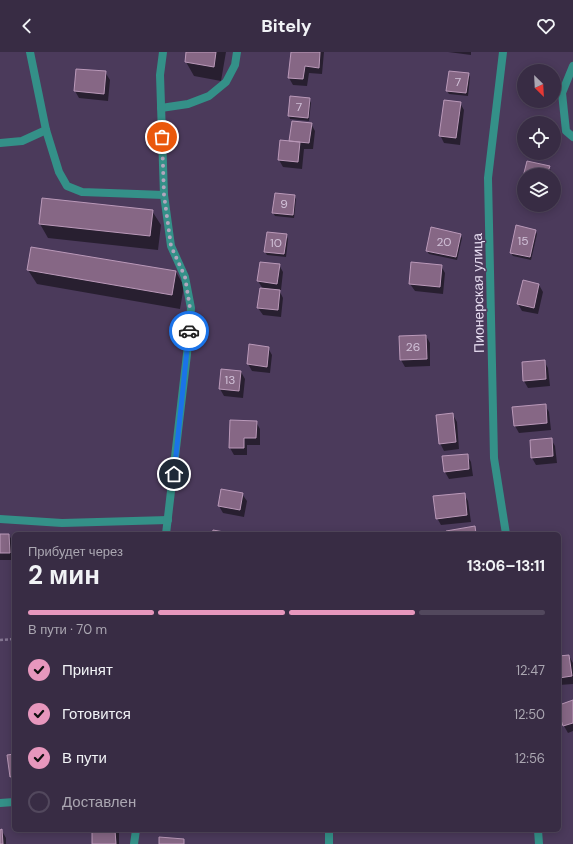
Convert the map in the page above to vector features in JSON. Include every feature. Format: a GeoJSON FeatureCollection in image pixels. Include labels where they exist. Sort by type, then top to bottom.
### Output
{"type":"FeatureCollection","features":[{"type":"Feature","properties":{"kind":"street"},"geometry":{"type":"LineString","coordinates":[[30,52],[46,130],[59,172],[67,186],[82,192],[164,195]]}},
{"type":"Feature","properties":{"kind":"street"},"geometry":{"type":"LineString","coordinates":[[163,52],[160,75],[164,195],[171,246],[185,277],[190,308],[187,354],[166,532]]}},
{"type":"Feature","properties":{"kind":"street"},"geometry":{"type":"LineString","coordinates":[[161,108],[188,104],[209,96],[226,82],[235,65],[236,52]]}},
{"type":"Feature","properties":{"kind":"street","name":"Пионерская улица"},"geometry":{"type":"LineString","coordinates":[[503,52],[488,178],[494,458],[506,532]]}},
{"type":"Feature","properties":{"kind":"street"},"geometry":{"type":"LineString","coordinates":[[573,66],[562,94],[566,131],[573,137]]}},
{"type":"Feature","properties":{"kind":"street"},"geometry":{"type":"LineString","coordinates":[[0,142],[22,141],[46,130]]}},
{"type":"Feature","properties":{"kind":"street"},"geometry":{"type":"LineString","coordinates":[[0,519],[62,523],[168,520]]}},
{"type":"Feature","properties":{"kind":"street"},"geometry":{"type":"LineString","coordinates":[[0,803],[12,802]]}},
{"type":"Feature","properties":{"kind":"street"},"geometry":{"type":"LineString","coordinates":[[134,844],[136,832]]}},
{"type":"Feature","properties":{"kind":"street"},"geometry":{"type":"LineString","coordinates":[[328,844],[329,832]]}},
{"type":"Feature","properties":{"kind":"street"},"geometry":{"type":"LineString","coordinates":[[538,832],[540,844]]}},
{"type":"Feature","properties":{"kind":"path"},"geometry":{"type":"LineString","coordinates":[[0,640],[12,639]]}},
{"type":"Feature","properties":{"kind":"building"},"geometry":{"type":"Polygon","coordinates":[[[186,52],[216,52],[214,67],[185,62],[186,52]]]}},
{"type":"Feature","properties":{"kind":"building"},"geometry":{"type":"Polygon","coordinates":[[[291,52],[320,52],[319,68],[305,66],[303,79],[288,78],[291,52]]]}},
{"type":"Feature","properties":{"kind":"building"},"geometry":{"type":"Polygon","coordinates":[[[76,69],[106,71],[104,94],[74,91],[76,69]]]}},
{"type":"Feature","properties":{"kind":"building"},"geometry":{"type":"Polygon","coordinates":[[[449,71],[469,73],[466,93],[446,91],[449,71]]]}},
{"type":"Feature","properties":{"kind":"building"},"geometry":{"type":"Polygon","coordinates":[[[290,96],[310,98],[308,118],[288,116],[290,96]]]}},
{"type":"Feature","properties":{"kind":"building"},"geometry":{"type":"Polygon","coordinates":[[[444,100],[461,102],[456,138],[439,136],[444,100]]]}},
{"type":"Feature","properties":{"kind":"building"},"geometry":{"type":"Polygon","coordinates":[[[292,121],[312,123],[309,143],[289,141],[292,121]]]}},
{"type":"Feature","properties":{"kind":"building"},"geometry":{"type":"Polygon","coordinates":[[[280,140],[300,142],[298,162],[278,160],[280,140]]]}},
{"type":"Feature","properties":{"kind":"building"},"geometry":{"type":"Polygon","coordinates":[[[527,161],[550,166],[549,168],[525,168],[527,161]]]}},
{"type":"Feature","properties":{"kind":"building"},"geometry":{"type":"Polygon","coordinates":[[[275,193],[295,195],[293,215],[272,213],[275,193]]]}},
{"type":"Feature","properties":{"kind":"building"},"geometry":{"type":"Polygon","coordinates":[[[42,198],[153,210],[150,236],[39,224],[42,198]]]}},
{"type":"Feature","properties":{"kind":"building"},"geometry":{"type":"Polygon","coordinates":[[[516,225],[536,230],[530,257],[510,253],[516,225]]]}},
{"type":"Feature","properties":{"kind":"building"},"geometry":{"type":"Polygon","coordinates":[[[431,227],[461,234],[456,257],[426,251],[431,227]]]}},
{"type":"Feature","properties":{"kind":"building"},"geometry":{"type":"Polygon","coordinates":[[[267,232],[287,234],[284,254],[264,252],[267,232]]]}},
{"type":"Feature","properties":{"kind":"building"},"geometry":{"type":"Polygon","coordinates":[[[31,247],[176,271],[172,295],[27,270],[31,247]]]}},
{"type":"Feature","properties":{"kind":"building"},"geometry":{"type":"Polygon","coordinates":[[[260,262],[280,264],[277,284],[257,281],[260,262]]]}},
{"type":"Feature","properties":{"kind":"building"},"geometry":{"type":"Polygon","coordinates":[[[411,262],[442,265],[440,287],[409,284],[411,262]]]}},
{"type":"Feature","properties":{"kind":"building"},"geometry":{"type":"Polygon","coordinates":[[[523,280],[539,284],[534,308],[517,304],[523,280]]]}},
{"type":"Feature","properties":{"kind":"building"},"geometry":{"type":"Polygon","coordinates":[[[260,288],[280,290],[278,310],[257,308],[260,288]]]}},
{"type":"Feature","properties":{"kind":"building"},"geometry":{"type":"Polygon","coordinates":[[[426,335],[427,359],[400,360],[399,336],[426,335]]]}},
{"type":"Feature","properties":{"kind":"building"},"geometry":{"type":"Polygon","coordinates":[[[249,344],[269,347],[267,367],[247,364],[249,344]]]}},
{"type":"Feature","properties":{"kind":"building"},"geometry":{"type":"Polygon","coordinates":[[[545,360],[546,379],[523,381],[522,362],[545,360]]]}},
{"type":"Feature","properties":{"kind":"building"},"geometry":{"type":"Polygon","coordinates":[[[221,369],[241,371],[239,391],[219,389],[221,369]]]}},
{"type":"Feature","properties":{"kind":"building"},"geometry":{"type":"Polygon","coordinates":[[[546,404],[547,423],[514,426],[512,407],[546,404]]]}},
{"type":"Feature","properties":{"kind":"building"},"geometry":{"type":"Polygon","coordinates":[[[453,413],[456,442],[439,444],[436,415],[453,413]]]}},
{"type":"Feature","properties":{"kind":"building"},"geometry":{"type":"Polygon","coordinates":[[[230,420],[257,421],[256,438],[244,438],[244,448],[229,448],[230,420]]]}},
{"type":"Feature","properties":{"kind":"building"},"geometry":{"type":"Polygon","coordinates":[[[552,438],[553,456],[531,458],[530,440],[552,438]]]}},
{"type":"Feature","properties":{"kind":"building"},"geometry":{"type":"Polygon","coordinates":[[[468,454],[469,469],[444,472],[442,456],[468,454]]]}},
{"type":"Feature","properties":{"kind":"building"},"geometry":{"type":"Polygon","coordinates":[[[221,489],[243,493],[240,510],[218,506],[221,489]]]}},
{"type":"Feature","properties":{"kind":"building"},"geometry":{"type":"Polygon","coordinates":[[[465,493],[467,515],[436,519],[433,496],[465,493]]]}},
{"type":"Feature","properties":{"kind":"building"},"geometry":{"type":"Polygon","coordinates":[[[475,526],[476,532],[446,532],[475,526]]]}},
{"type":"Feature","properties":{"kind":"building"},"geometry":{"type":"Polygon","coordinates":[[[213,530],[224,532],[212,532],[213,530]]]}},
{"type":"Feature","properties":{"kind":"building"},"geometry":{"type":"Polygon","coordinates":[[[0,534],[9,534],[10,553],[0,553],[0,534]]]}},
{"type":"Feature","properties":{"kind":"building"},"geometry":{"type":"Polygon","coordinates":[[[569,655],[572,676],[561,678],[561,656],[569,655]]]}},
{"type":"Feature","properties":{"kind":"building"},"geometry":{"type":"Polygon","coordinates":[[[573,700],[573,723],[563,726],[561,720],[561,704],[573,700]]]}},
{"type":"Feature","properties":{"kind":"building"},"geometry":{"type":"Polygon","coordinates":[[[12,754],[12,776],[10,777],[7,755],[12,754]]]}},
{"type":"Feature","properties":{"kind":"building"},"geometry":{"type":"Polygon","coordinates":[[[2,829],[3,844],[0,844],[0,830],[2,829]]]}},
{"type":"Feature","properties":{"kind":"building"},"geometry":{"type":"Polygon","coordinates":[[[92,832],[115,832],[116,844],[92,844],[92,832]]]}},
{"type":"Feature","properties":{"kind":"building"},"geometry":{"type":"Polygon","coordinates":[[[159,837],[184,839],[184,844],[159,844],[159,837]]]}},
{"type":"Feature","properties":{"kind":"way so far"},"geometry":{"type":"LineString","coordinates":[[162,137],[164,195],[171,246],[185,277],[190,308],[189,331]]}},
{"type":"Feature","properties":{"kind":"route"},"geometry":{"type":"LineString","coordinates":[[174,474],[189,331]]}}]}
